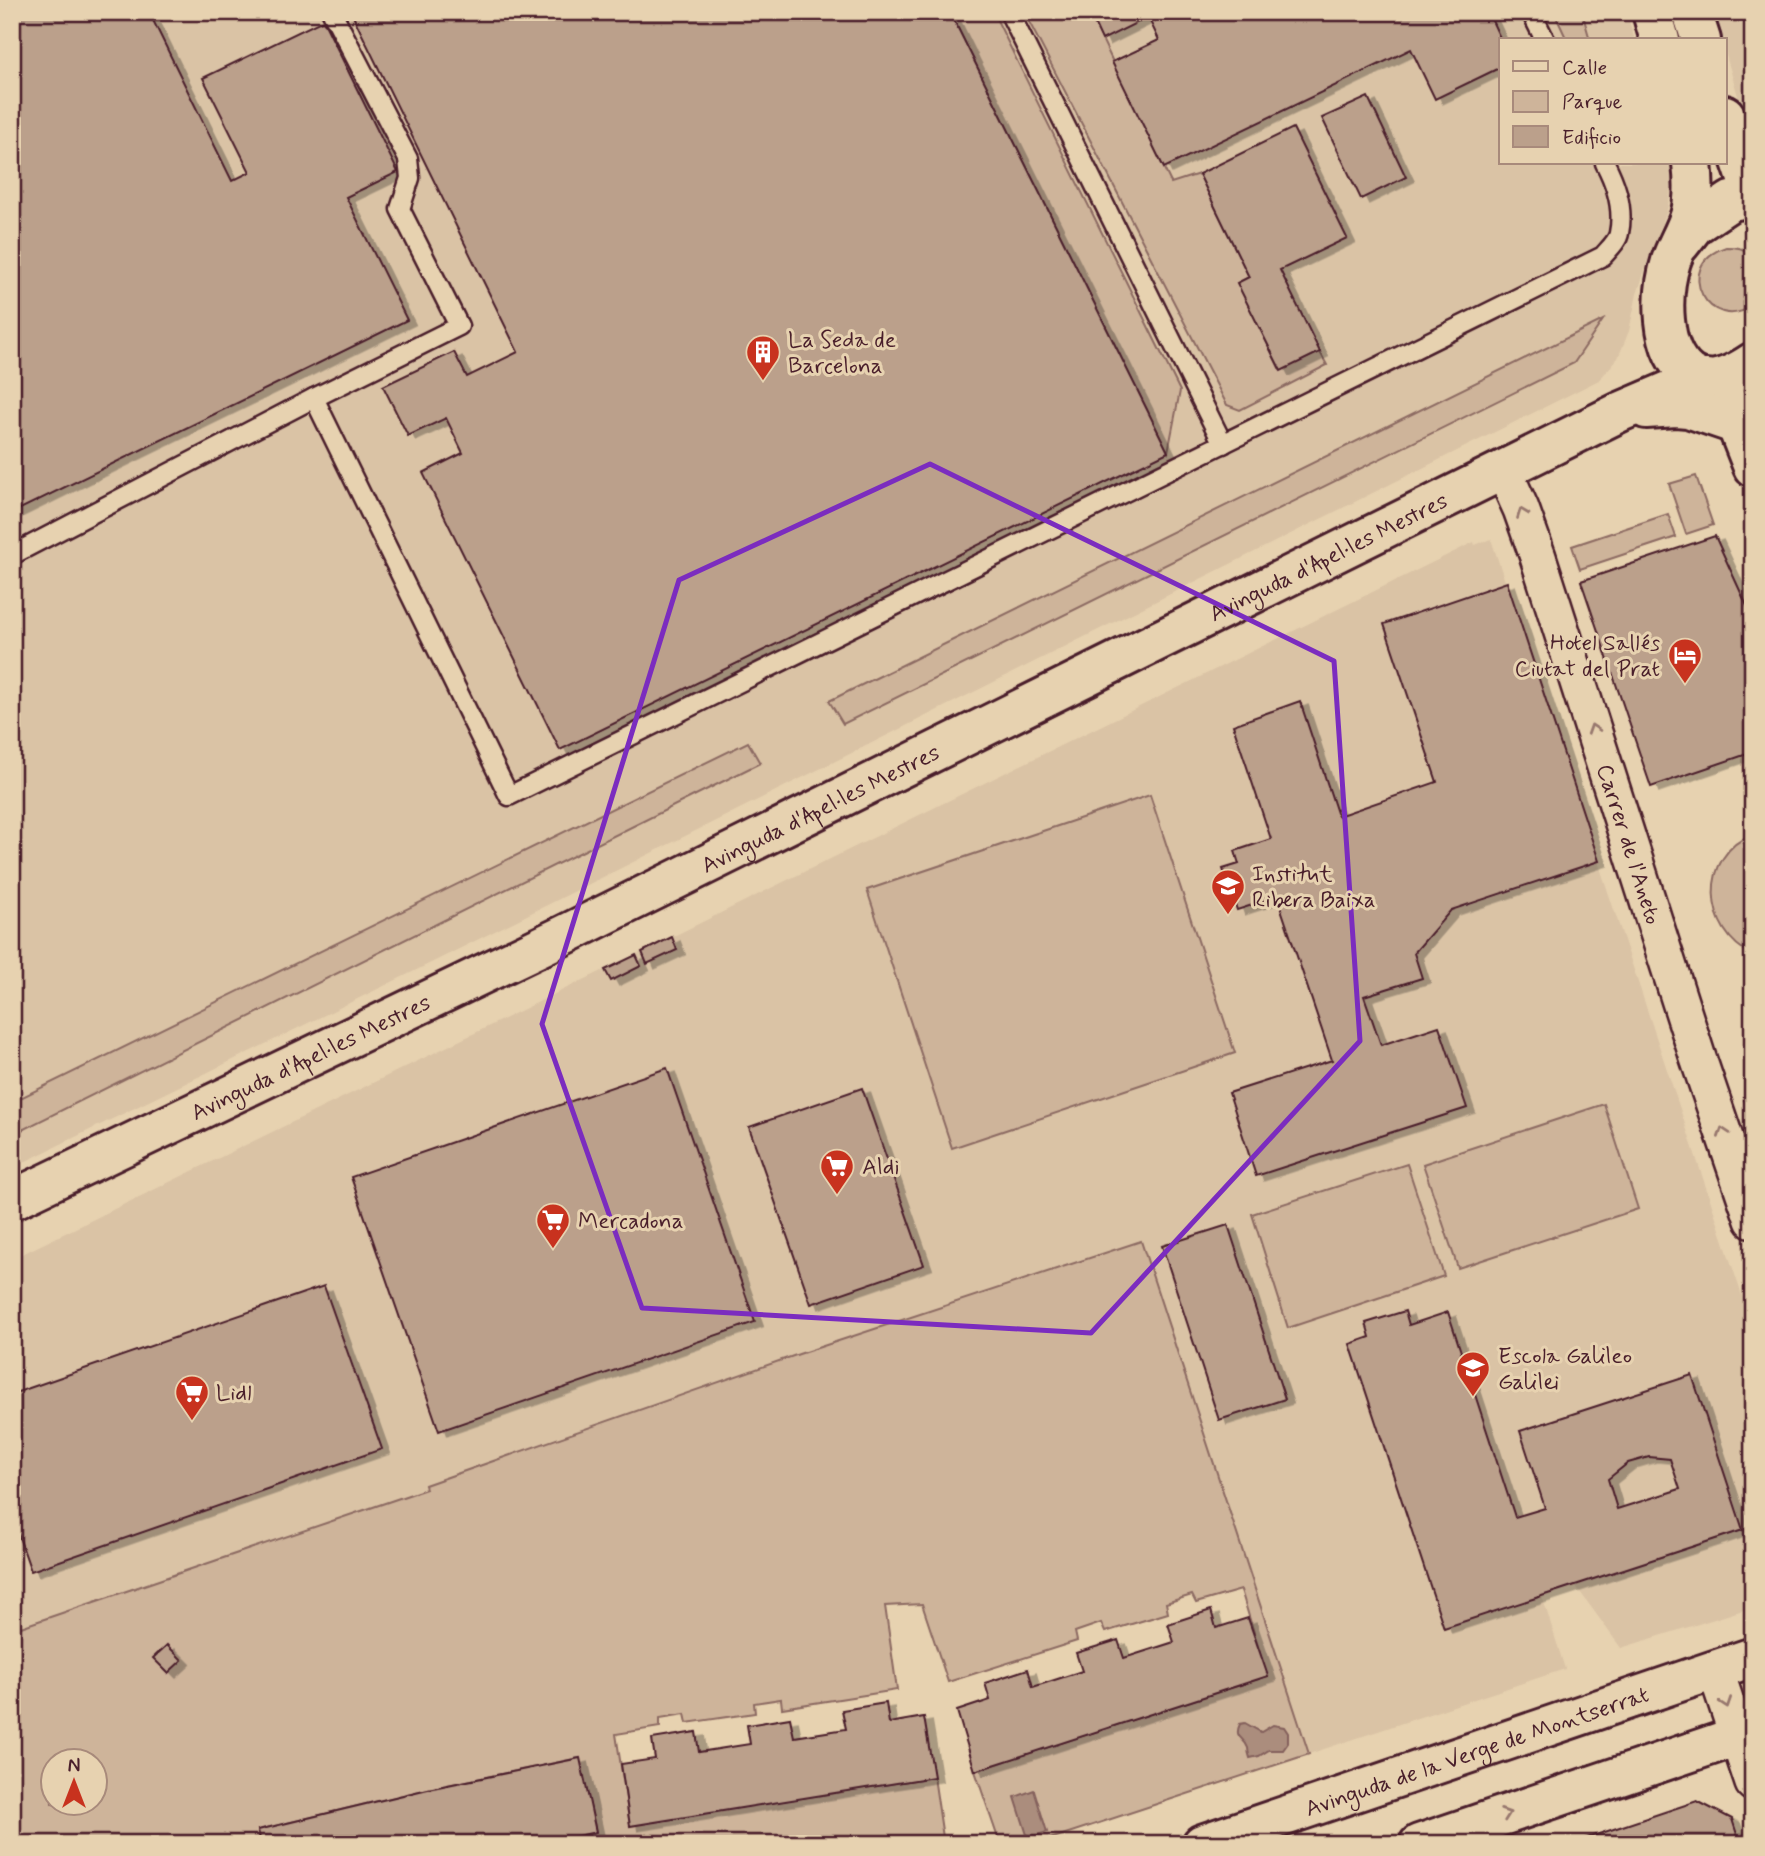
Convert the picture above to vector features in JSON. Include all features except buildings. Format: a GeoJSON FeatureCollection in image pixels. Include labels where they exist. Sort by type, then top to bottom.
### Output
{"type":"FeatureCollection","features":[{"type":"Feature","properties":{"kind":"street"},"geometry":{"type":"LineString","coordinates":[[1652,12],[1659,38]]}},
{"type":"Feature","properties":{"kind":"street"},"geometry":{"type":"LineString","coordinates":[[1692,12],[1700,38]]}},
{"type":"Feature","properties":{"kind":"street"},"geometry":{"type":"LineString","coordinates":[[1671,261],[1679,245],[1695,225],[1731,201],[1753,197],[1736,131]]}},
{"type":"Feature","properties":{"kind":"street"},"geometry":{"type":"LineString","coordinates":[[1692,164],[1695,186],[1690,215],[1671,261],[1664,291],[1664,317],[1678,362],[1690,374],[1726,373],[1735,424],[1753,467]]}},
{"type":"Feature","properties":{"kind":"street","name":"Avinguda d'Apel·les Mestres"},"geometry":{"type":"LineString","coordinates":[[1625,410],[1639,396],[1649,376],[1664,317]]}},
{"type":"Feature","properties":{"kind":"street","name":"Avinguda d'Apel·les Mestres"},"geometry":{"type":"LineString","coordinates":[[12,1200],[571,932],[1625,410],[1669,391],[1726,373]]}},
{"type":"Feature","properties":{"kind":"street"},"geometry":{"type":"LineString","coordinates":[[1625,410],[1688,408],[1735,424]]}},
{"type":"Feature","properties":{"kind":"street","name":"Carrer de l'Aneto"},"geometry":{"type":"LineString","coordinates":[[1503,469],[1538,557],[1693,1042],[1753,1220]]}},
{"type":"Feature","properties":{"kind":"street","name":"Avinguda de la Verge de Montserrat"},"geometry":{"type":"LineString","coordinates":[[1202,1844],[1753,1657]]}},
{"type":"Feature","properties":{"kind":"street"},"geometry":{"type":"LineString","coordinates":[[1715,1670],[1745,1733],[1753,1783]]}},
{"type":"Feature","properties":{"kind":"street"},"geometry":{"type":"LineString","coordinates":[[1419,1844],[1745,1733]]}},
{"type":"Feature","properties":{"kind":"lane"},"geometry":{"type":"LineString","coordinates":[[12,555],[459,326],[400,209],[410,178],[408,159],[332,12]]}},
{"type":"Feature","properties":{"kind":"lane"},"geometry":{"type":"LineString","coordinates":[[1009,12],[1223,444]]}},
{"type":"Feature","properties":{"kind":"lane"},"geometry":{"type":"LineString","coordinates":[[1531,12],[1544,38]]}},
{"type":"Feature","properties":{"kind":"lane"},"geometry":{"type":"LineString","coordinates":[[314,398],[509,796],[1603,256],[1619,236],[1620,214],[1620,203],[1606,164]]}},
{"type":"Feature","properties":{"kind":"highlighted area"},"geometry":{"type":"Polygon","coordinates":[[[930,464],[1334,661],[1360,1041],[1091,1333],[642,1308],[542,1024],[679,580],[930,464]]]}},
{"type":"Feature","properties":{"kind":"shaded area"},"geometry":{"type":"Polygon","coordinates":[[[12,12],[1626,12],[1634,38],[1499,38],[1499,164],[1671,164],[1674,174],[1667,211],[1637,294],[1629,331],[1618,358],[1599,380],[439,959],[12,1168],[12,12]]]}},
{"type":"Feature","properties":{"kind":"shaded area"},"geometry":{"type":"Polygon","coordinates":[[[1713,12],[1753,12],[1753,126],[1741,106],[1726,55],[1726,38],[1720,38],[1713,12]]]}},
{"type":"Feature","properties":{"kind":"shaded area"},"geometry":{"type":"Polygon","coordinates":[[[1491,539],[1753,1329],[1753,1467],[1744,1470],[1753,1497],[1753,1607],[1621,1648],[1575,1585],[1542,1596],[1565,1669],[1309,1754],[1141,1241],[799,1354],[425,1485],[426,1489],[12,1630],[12,1259],[1474,542],[1475,545],[1491,539]]]}},
{"type":"Feature","properties":{"kind":"shaded area"},"geometry":{"type":"Polygon","coordinates":[[[1245,1723],[1261,1732],[1273,1725],[1284,1727],[1288,1733],[1288,1743],[1283,1750],[1269,1750],[1250,1758],[1247,1744],[1238,1733],[1240,1724],[1245,1723]]]}},
{"type":"Feature","properties":{"kind":"shaded area"},"geometry":{"type":"Polygon","coordinates":[[[1034,1790],[1047,1832],[1028,1838],[1015,1797],[1034,1790]]]}},
{"type":"Feature","properties":{"kind":"green space"},"geometry":{"type":"Polygon","coordinates":[[[950,12],[993,12],[1180,391],[1168,452],[950,12]]]}},
{"type":"Feature","properties":{"kind":"green space"},"geometry":{"type":"Polygon","coordinates":[[[1024,12],[1089,12],[1171,183],[1199,174],[1249,277],[1238,283],[1280,370],[1320,352],[1327,365],[1240,410],[1227,405],[1024,12]]]}},
{"type":"Feature","properties":{"kind":"green space"},"geometry":{"type":"Polygon","coordinates":[[[1554,12],[1582,12],[1589,38],[1566,38],[1554,12]]]}},
{"type":"Feature","properties":{"kind":"green space"},"geometry":{"type":"Polygon","coordinates":[[[1726,247],[1740,248],[1753,255],[1753,305],[1737,312],[1723,312],[1711,305],[1702,295],[1699,282],[1701,268],[1709,256],[1726,247]]]}},
{"type":"Feature","properties":{"kind":"green space"},"geometry":{"type":"Polygon","coordinates":[[[1603,320],[1574,363],[843,724],[829,701],[1603,320]]]}},
{"type":"Feature","properties":{"kind":"green space"},"geometry":{"type":"Polygon","coordinates":[[[1696,476],[1713,525],[1686,534],[1669,484],[1696,476]]]}},
{"type":"Feature","properties":{"kind":"green space"},"geometry":{"type":"Polygon","coordinates":[[[1668,514],[1676,537],[1580,569],[1572,546],[1668,514]]]}},
{"type":"Feature","properties":{"kind":"green space"},"geometry":{"type":"Polygon","coordinates":[[[748,742],[760,763],[12,1135],[12,1102],[748,742]]]}},
{"type":"Feature","properties":{"kind":"green space"},"geometry":{"type":"Polygon","coordinates":[[[1150,795],[1235,1053],[952,1148],[867,890],[1150,795]]]}},
{"type":"Feature","properties":{"kind":"green space"},"geometry":{"type":"Polygon","coordinates":[[[1753,834],[1753,955],[1736,944],[1724,929],[1714,894],[1716,875],[1723,859],[1735,844],[1753,834]]]}},
{"type":"Feature","properties":{"kind":"green space"},"geometry":{"type":"Polygon","coordinates":[[[1604,1104],[1638,1209],[1458,1268],[1423,1164],[1604,1104]]]}},
{"type":"Feature","properties":{"kind":"green space"},"geometry":{"type":"Polygon","coordinates":[[[1407,1164],[1444,1276],[1288,1328],[1252,1214],[1407,1164]]]}},
{"type":"Feature","properties":{"kind":"green space"},"geometry":{"type":"Polygon","coordinates":[[[1141,1241],[1309,1754],[1035,1844],[1000,1844],[975,1771],[1267,1676],[1241,1590],[1196,1603],[1192,1595],[1166,1603],[1168,1613],[1105,1632],[1101,1623],[1075,1632],[1077,1641],[948,1682],[922,1604],[885,1606],[897,1690],[782,1708],[781,1699],[754,1703],[755,1713],[687,1723],[685,1714],[660,1718],[660,1727],[616,1734],[630,1825],[934,1777],[944,1844],[558,1844],[557,1840],[596,1831],[579,1758],[428,1789],[258,1830],[261,1844],[12,1844],[12,1630],[426,1489],[425,1485],[799,1354],[1141,1241]]]}},
{"type":"Feature","properties":{"kind":"place","name":"La Seda de Barcelona"},"geometry":{"type":"Point","coordinates":[763,382]}},
{"type":"Feature","properties":{"kind":"place","name":"Hotel Sallés Ciutat del Prat"},"geometry":{"type":"Point","coordinates":[1685,685]}},
{"type":"Feature","properties":{"kind":"place","name":"Institut Ribera Baixa"},"geometry":{"type":"Point","coordinates":[1228,916]}},
{"type":"Feature","properties":{"kind":"place","name":"Aldi"},"geometry":{"type":"Point","coordinates":[837,1196]}},
{"type":"Feature","properties":{"kind":"place","name":"Mercadona"},"geometry":{"type":"Point","coordinates":[553,1250]}},
{"type":"Feature","properties":{"kind":"place","name":"Escola Galileo Galilei"},"geometry":{"type":"Point","coordinates":[1473,1398]}},
{"type":"Feature","properties":{"kind":"place","name":"Lidl"},"geometry":{"type":"Point","coordinates":[192,1422]}}]}
